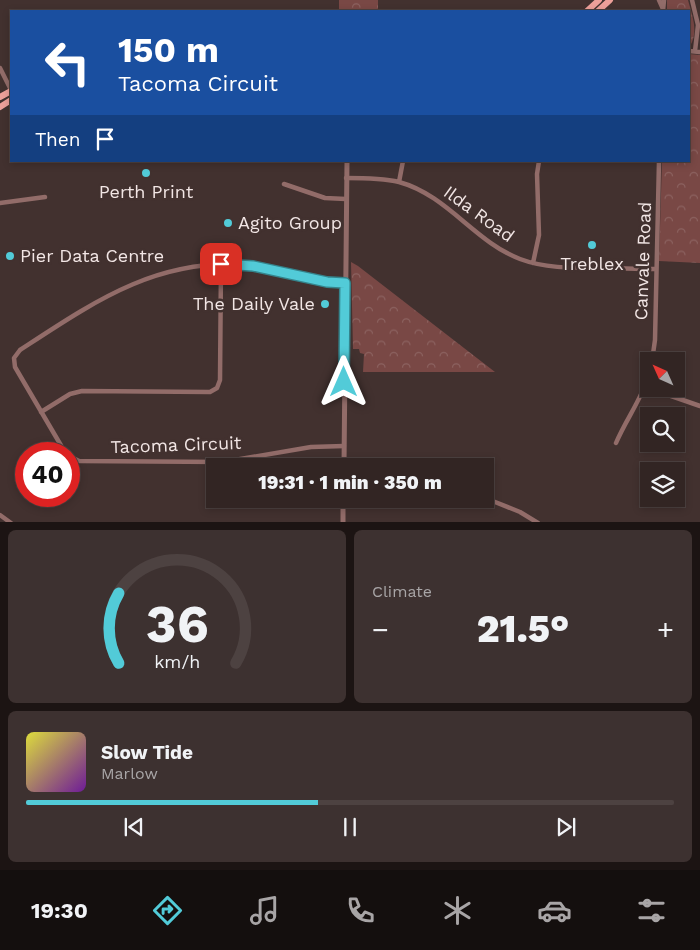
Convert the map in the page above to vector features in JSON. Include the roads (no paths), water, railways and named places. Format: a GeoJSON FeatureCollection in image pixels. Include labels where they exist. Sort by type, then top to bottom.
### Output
{"type":"FeatureCollection","features":[{"type":"Feature","properties":{"kind":"main road"},"geometry":{"type":"LineString","coordinates":[[588,10],[599,0]]}},
{"type":"Feature","properties":{"kind":"main road"},"geometry":{"type":"LineString","coordinates":[[599,10],[610,0]]}},
{"type":"Feature","properties":{"kind":"street"},"geometry":{"type":"LineString","coordinates":[[692,0],[698,25],[698,51]]}},
{"type":"Feature","properties":{"kind":"street"},"geometry":{"type":"LineString","coordinates":[[0,68],[10,89]]}},
{"type":"Feature","properties":{"kind":"street"},"geometry":{"type":"LineString","coordinates":[[344,458],[346,162]]}},
{"type":"Feature","properties":{"kind":"street"},"geometry":{"type":"LineString","coordinates":[[399,182],[403,162]]}},
{"type":"Feature","properties":{"kind":"street"},"geometry":{"type":"LineString","coordinates":[[533,263],[540,234],[537,174],[539,162]]}},
{"type":"Feature","properties":{"kind":"street","name":"Canvale Road"},"geometry":{"type":"LineString","coordinates":[[653,352],[659,162]]}},
{"type":"Feature","properties":{"kind":"street","name":"Ilda Road"},"geometry":{"type":"LineString","coordinates":[[346,178],[375,178],[399,182],[418,190],[438,201],[487,241],[507,253],[533,263],[560,267],[656,269]]}},
{"type":"Feature","properties":{"kind":"street"},"geometry":{"type":"LineString","coordinates":[[284,184],[325,198],[346,199]]}},
{"type":"Feature","properties":{"kind":"street"},"geometry":{"type":"LineString","coordinates":[[0,203],[45,197]]}},
{"type":"Feature","properties":{"kind":"street"},"geometry":{"type":"LineString","coordinates":[[41,412],[70,394],[82,391],[210,392],[217,388],[220,380],[221,264]]}},
{"type":"Feature","properties":{"kind":"street","name":"Tacoma Circuit"},"geometry":{"type":"LineString","coordinates":[[59,442],[15,367],[14,358],[20,350],[81,310],[138,282],[161,273],[190,266],[221,264],[253,266],[327,282],[345,283]]}},
{"type":"Feature","properties":{"kind":"street"},"geometry":{"type":"LineString","coordinates":[[616,443],[622,428],[642,398]]}},
{"type":"Feature","properties":{"kind":"street"},"geometry":{"type":"LineString","coordinates":[[677,398],[700,406]]}},
{"type":"Feature","properties":{"kind":"street","name":"Tacoma Circuit"},"geometry":{"type":"LineString","coordinates":[[80,461],[223,462],[311,446],[344,446]]}},
{"type":"Feature","properties":{"kind":"street"},"geometry":{"type":"LineString","coordinates":[[494,502],[520,512],[538,522]]}},
{"type":"Feature","properties":{"kind":"street"},"geometry":{"type":"LineString","coordinates":[[343,522],[344,508]]}},
{"type":"Feature","properties":{"kind":"street"},"geometry":{"type":"LineString","coordinates":[[0,515],[11,522]]}},
{"type":"Feature","properties":{"kind":"place","name":"Perth Print"},"geometry":{"type":"Point","coordinates":[146,173]}},
{"type":"Feature","properties":{"kind":"place","name":"Agito Group"},"geometry":{"type":"Point","coordinates":[228,223]}},
{"type":"Feature","properties":{"kind":"place","name":"Treblex"},"geometry":{"type":"Point","coordinates":[592,245]}},
{"type":"Feature","properties":{"kind":"place","name":"Pier Data Centre"},"geometry":{"type":"Point","coordinates":[10,256]}},
{"type":"Feature","properties":{"kind":"place","name":"The Daily Vale"},"geometry":{"type":"Point","coordinates":[325,304]}}]}
